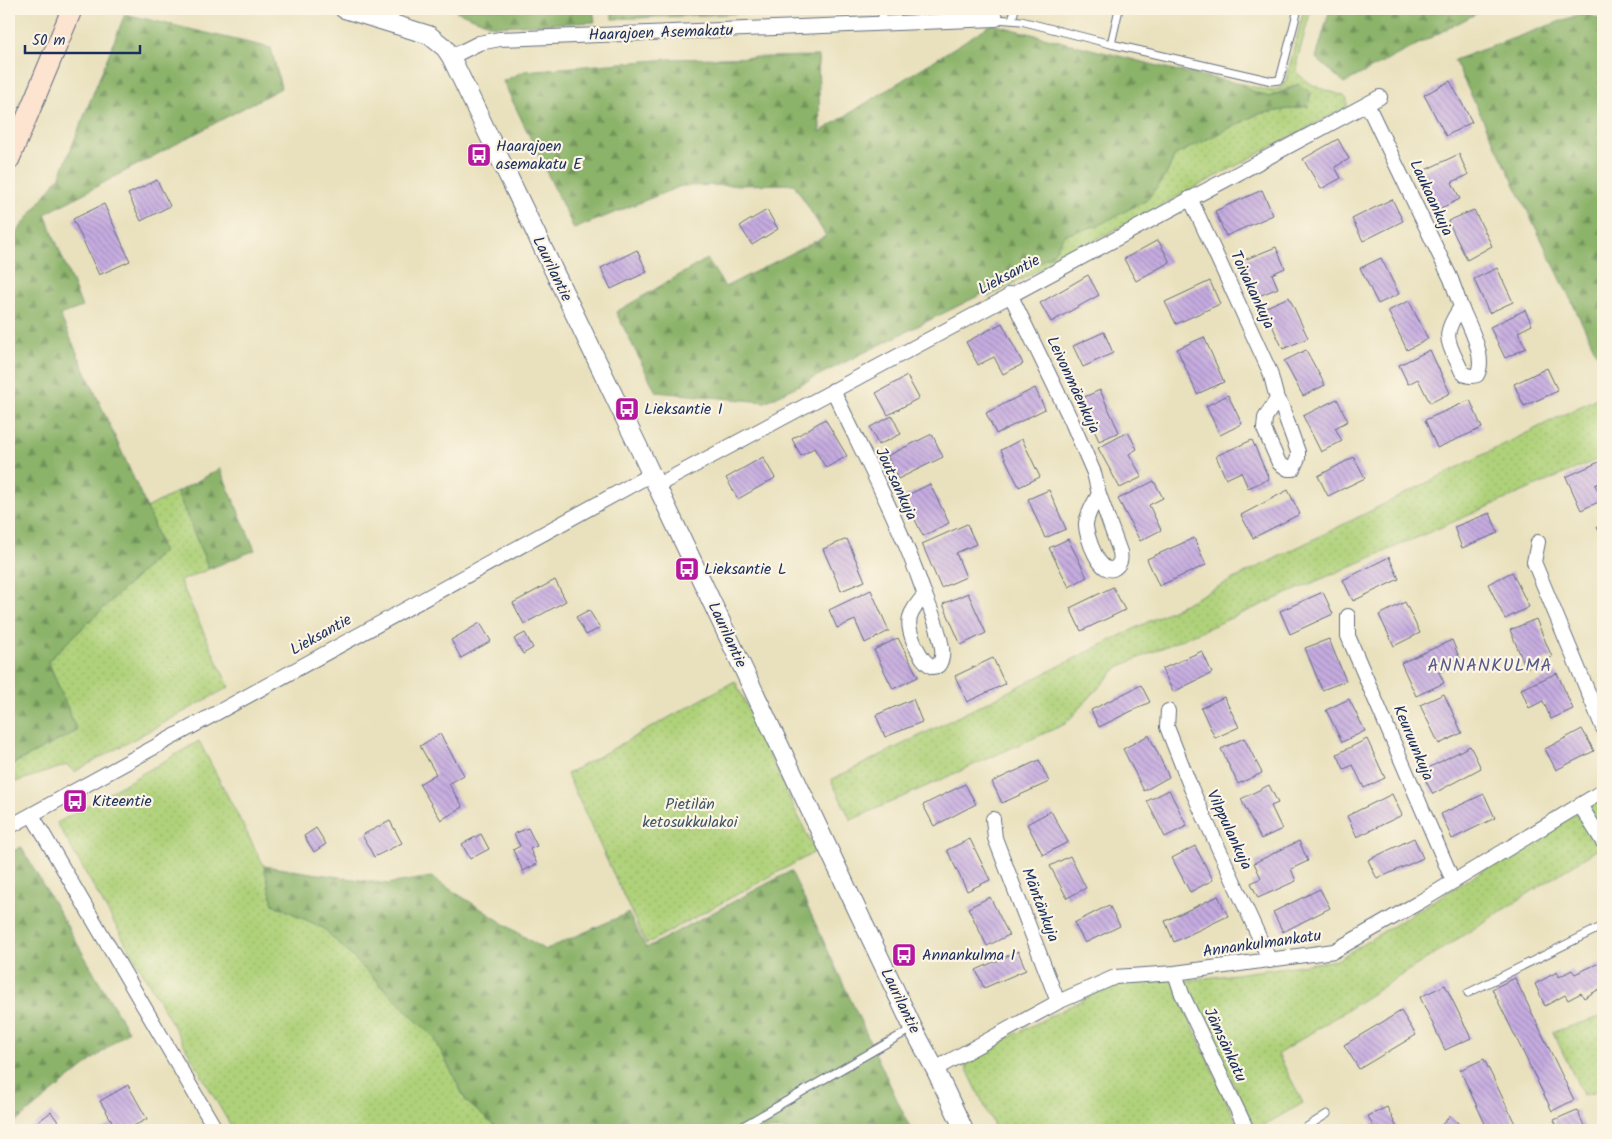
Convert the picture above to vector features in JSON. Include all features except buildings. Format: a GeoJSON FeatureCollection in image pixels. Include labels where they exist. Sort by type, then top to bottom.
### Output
{"type":"FeatureCollection","features":[{"type":"Feature","properties":{"kind":"main road"},"geometry":{"type":"LineString","coordinates":[[9,160],[72,9]]}},
{"type":"Feature","properties":{"kind":"street"},"geometry":{"type":"LineString","coordinates":[[344,9],[429,35],[445,48],[451,58]]}},
{"type":"Feature","properties":{"kind":"street","name":"Haarajoen Asemakatu"},"geometry":{"type":"LineString","coordinates":[[451,58],[479,43],[500,39],[996,19]]}},
{"type":"Feature","properties":{"kind":"street","name":"Laurilantie"},"geometry":{"type":"LineString","coordinates":[[451,58],[913,1028],[964,1130]]}},
{"type":"Feature","properties":{"kind":"street","name":"Lieksantie"},"geometry":{"type":"LineString","coordinates":[[9,827],[86,783],[653,480],[833,390],[1374,101]]}},
{"type":"Feature","properties":{"kind":"street","name":"Laukaankuja"},"geometry":{"type":"LineString","coordinates":[[1374,101],[1451,279],[1461,307]]}},
{"type":"Feature","properties":{"kind":"street","name":"Toivakankuja"},"geometry":{"type":"LineString","coordinates":[[1190,198],[1270,372],[1277,399]]}},
{"type":"Feature","properties":{"kind":"street","name":"Leivonmäenkuja"},"geometry":{"type":"LineString","coordinates":[[1010,294],[1071,420],[1094,473],[1099,494],[1120,552],[1121,560],[1118,565],[1114,569],[1109,570],[1098,561],[1087,535],[1086,522],[1089,511],[1099,494]]}},
{"type":"Feature","properties":{"kind":"street","name":"Joutsankuja"},"geometry":{"type":"LineString","coordinates":[[833,390],[906,546],[924,594]]}},
{"type":"Feature","properties":{"kind":"street"},"geometry":{"type":"LineString","coordinates":[[1538,542],[1534,562],[1603,728]]}},
{"type":"Feature","properties":{"kind":"street","name":"Keuruunkuja"},"geometry":{"type":"LineString","coordinates":[[1348,616],[1348,636],[1453,881]]}},
{"type":"Feature","properties":{"kind":"street","name":"Vilppulankuja"},"geometry":{"type":"LineString","coordinates":[[1168,711],[1167,727],[1191,788],[1270,961]]}},
{"type":"Feature","properties":{"kind":"street","name":"Annankulmankatu"},"geometry":{"type":"LineString","coordinates":[[935,1069],[1058,1002],[1114,977],[1175,973],[1334,951],[1603,791]]}},
{"type":"Feature","properties":{"kind":"street"},"geometry":{"type":"LineString","coordinates":[[1580,805],[1603,842]]}},
{"type":"Feature","properties":{"kind":"street"},"geometry":{"type":"LineString","coordinates":[[32,815],[216,1130]]}},
{"type":"Feature","properties":{"kind":"street","name":"Mäntänkuja"},"geometry":{"type":"LineString","coordinates":[[993,818],[995,838],[1058,1002]]}},
{"type":"Feature","properties":{"kind":"street","name":"Jämsänkatu"},"geometry":{"type":"LineString","coordinates":[[1175,973],[1182,994],[1247,1130]]}},
{"type":"Feature","properties":{"kind":"lane"},"geometry":{"type":"LineString","coordinates":[[882,9],[882,24]]}},
{"type":"Feature","properties":{"kind":"lane"},"geometry":{"type":"LineString","coordinates":[[1012,20],[1015,9]]}},
{"type":"Feature","properties":{"kind":"lane"},"geometry":{"type":"LineString","coordinates":[[1111,44],[1119,9]]}},
{"type":"Feature","properties":{"kind":"lane"},"geometry":{"type":"LineString","coordinates":[[996,19],[1012,20],[1272,81],[1279,80],[1282,75],[1298,9]]}},
{"type":"Feature","properties":{"kind":"lane"},"geometry":{"type":"LineString","coordinates":[[1468,993],[1603,926]]}},
{"type":"Feature","properties":{"kind":"lane"},"geometry":{"type":"LineString","coordinates":[[736,1130],[913,1028]]}},
{"type":"Feature","properties":{"kind":"lane"},"geometry":{"type":"LineString","coordinates":[[1302,1130],[1327,1114]]}},
{"type":"Feature","properties":{"kind":"green space"},"geometry":{"type":"Polygon","coordinates":[[[455,9],[593,9],[595,22],[494,26],[455,9]]]}},
{"type":"Feature","properties":{"kind":"green space"},"geometry":{"type":"Polygon","coordinates":[[[612,9],[818,9],[819,10],[612,19],[612,9]]]}},
{"type":"Feature","properties":{"kind":"green space"},"geometry":{"type":"Polygon","coordinates":[[[1304,9],[1311,9],[1297,61],[1297,72],[1312,85],[1344,96],[1347,99],[1347,107],[988,297],[988,291],[1053,254],[1064,235],[1099,225],[1166,175],[1175,155],[1258,114],[1308,106],[1298,84],[1269,97],[1247,89],[1241,84],[1270,91],[1281,88],[1286,80],[1304,9]]]}},
{"type":"Feature","properties":{"kind":"green space"},"geometry":{"type":"Polygon","coordinates":[[[1330,9],[1485,9],[1344,83],[1316,58],[1330,9]]]}},
{"type":"Feature","properties":{"kind":"green space"},"geometry":{"type":"Polygon","coordinates":[[[1583,13],[1603,20],[1603,366],[1454,60],[1583,13]]]}},
{"type":"Feature","properties":{"kind":"green space"},"geometry":{"type":"Polygon","coordinates":[[[125,14],[271,48],[281,88],[45,214],[82,307],[60,315],[147,508],[163,551],[48,661],[77,731],[9,766],[9,254],[17,232],[60,176],[125,14]]]}},
{"type":"Feature","properties":{"kind":"green space"},"geometry":{"type":"Polygon","coordinates":[[[992,24],[1174,70],[1241,84],[1247,89],[1269,97],[1298,84],[1311,93],[1308,106],[1258,114],[1175,155],[1166,175],[1147,200],[1099,225],[1064,235],[1053,254],[988,291],[765,402],[656,392],[616,312],[707,259],[725,287],[826,236],[794,184],[681,186],[574,229],[503,81],[525,71],[670,59],[818,56],[820,132],[992,24]]]}},
{"type":"Feature","properties":{"kind":"green space"},"geometry":{"type":"Polygon","coordinates":[[[1603,395],[1603,457],[1118,667],[1065,724],[851,820],[831,780],[1603,395]]]}},
{"type":"Feature","properties":{"kind":"green space"},"geometry":{"type":"Polygon","coordinates":[[[220,469],[255,550],[209,569],[177,492],[220,469]]]}},
{"type":"Feature","properties":{"kind":"green space"},"geometry":{"type":"Polygon","coordinates":[[[177,492],[209,569],[180,581],[229,687],[74,772],[67,765],[9,784],[9,766],[77,731],[48,661],[163,551],[147,508],[177,492]]]}},
{"type":"Feature","properties":{"kind":"green space","name":"Pietilän ketosukkulakoi"},"geometry":{"type":"Polygon","coordinates":[[[735,681],[815,852],[646,944],[567,774],[735,681]]]}},
{"type":"Feature","properties":{"kind":"green space"},"geometry":{"type":"Polygon","coordinates":[[[199,741],[264,866],[273,904],[323,928],[435,1039],[466,1101],[499,1130],[233,1130],[57,823],[199,741]]]}},
{"type":"Feature","properties":{"kind":"green space"},"geometry":{"type":"Polygon","coordinates":[[[1603,800],[1603,832],[1587,808],[1603,800]]]}},
{"type":"Feature","properties":{"kind":"green space"},"geometry":{"type":"Polygon","coordinates":[[[1578,812],[1601,847],[1278,1054],[1303,1103],[1255,1130],[1185,981],[1337,960],[1578,812]]]}},
{"type":"Feature","properties":{"kind":"green space"},"geometry":{"type":"Polygon","coordinates":[[[21,847],[128,1031],[17,1121],[9,1102],[9,853],[21,847]]]}},
{"type":"Feature","properties":{"kind":"green space"},"geometry":{"type":"Polygon","coordinates":[[[264,866],[387,884],[431,877],[545,950],[628,913],[646,948],[791,871],[911,1130],[499,1130],[466,1101],[435,1039],[323,928],[273,904],[264,866]]]}},
{"type":"Feature","properties":{"kind":"green space"},"geometry":{"type":"Polygon","coordinates":[[[1171,979],[1240,1130],[996,1130],[963,1061],[1117,982],[1171,979]]]}},
{"type":"Feature","properties":{"kind":"green space"},"geometry":{"type":"Polygon","coordinates":[[[1603,1016],[1603,1091],[1583,1095],[1553,1032],[1603,1016]]]}},
{"type":"Feature","properties":{"kind":"place","name":"Haarajoen asemakatu E"},"geometry":{"type":"Point","coordinates":[479,155]}},
{"type":"Feature","properties":{"kind":"place","name":"Lieksantie I"},"geometry":{"type":"Point","coordinates":[627,409]}},
{"type":"Feature","properties":{"kind":"place","name":"Lieksantie L"},"geometry":{"type":"Point","coordinates":[687,569]}},
{"type":"Feature","properties":{"kind":"place","name":"Kiteentie"},"geometry":{"type":"Point","coordinates":[75,801]}},
{"type":"Feature","properties":{"kind":"place","name":"Annankulma I"},"geometry":{"type":"Point","coordinates":[904,955]}},
{"type":"Feature","properties":{"kind":"district","name":"ANNANKULMA"},"geometry":{"type":"Point","coordinates":[1490,666]}}]}
